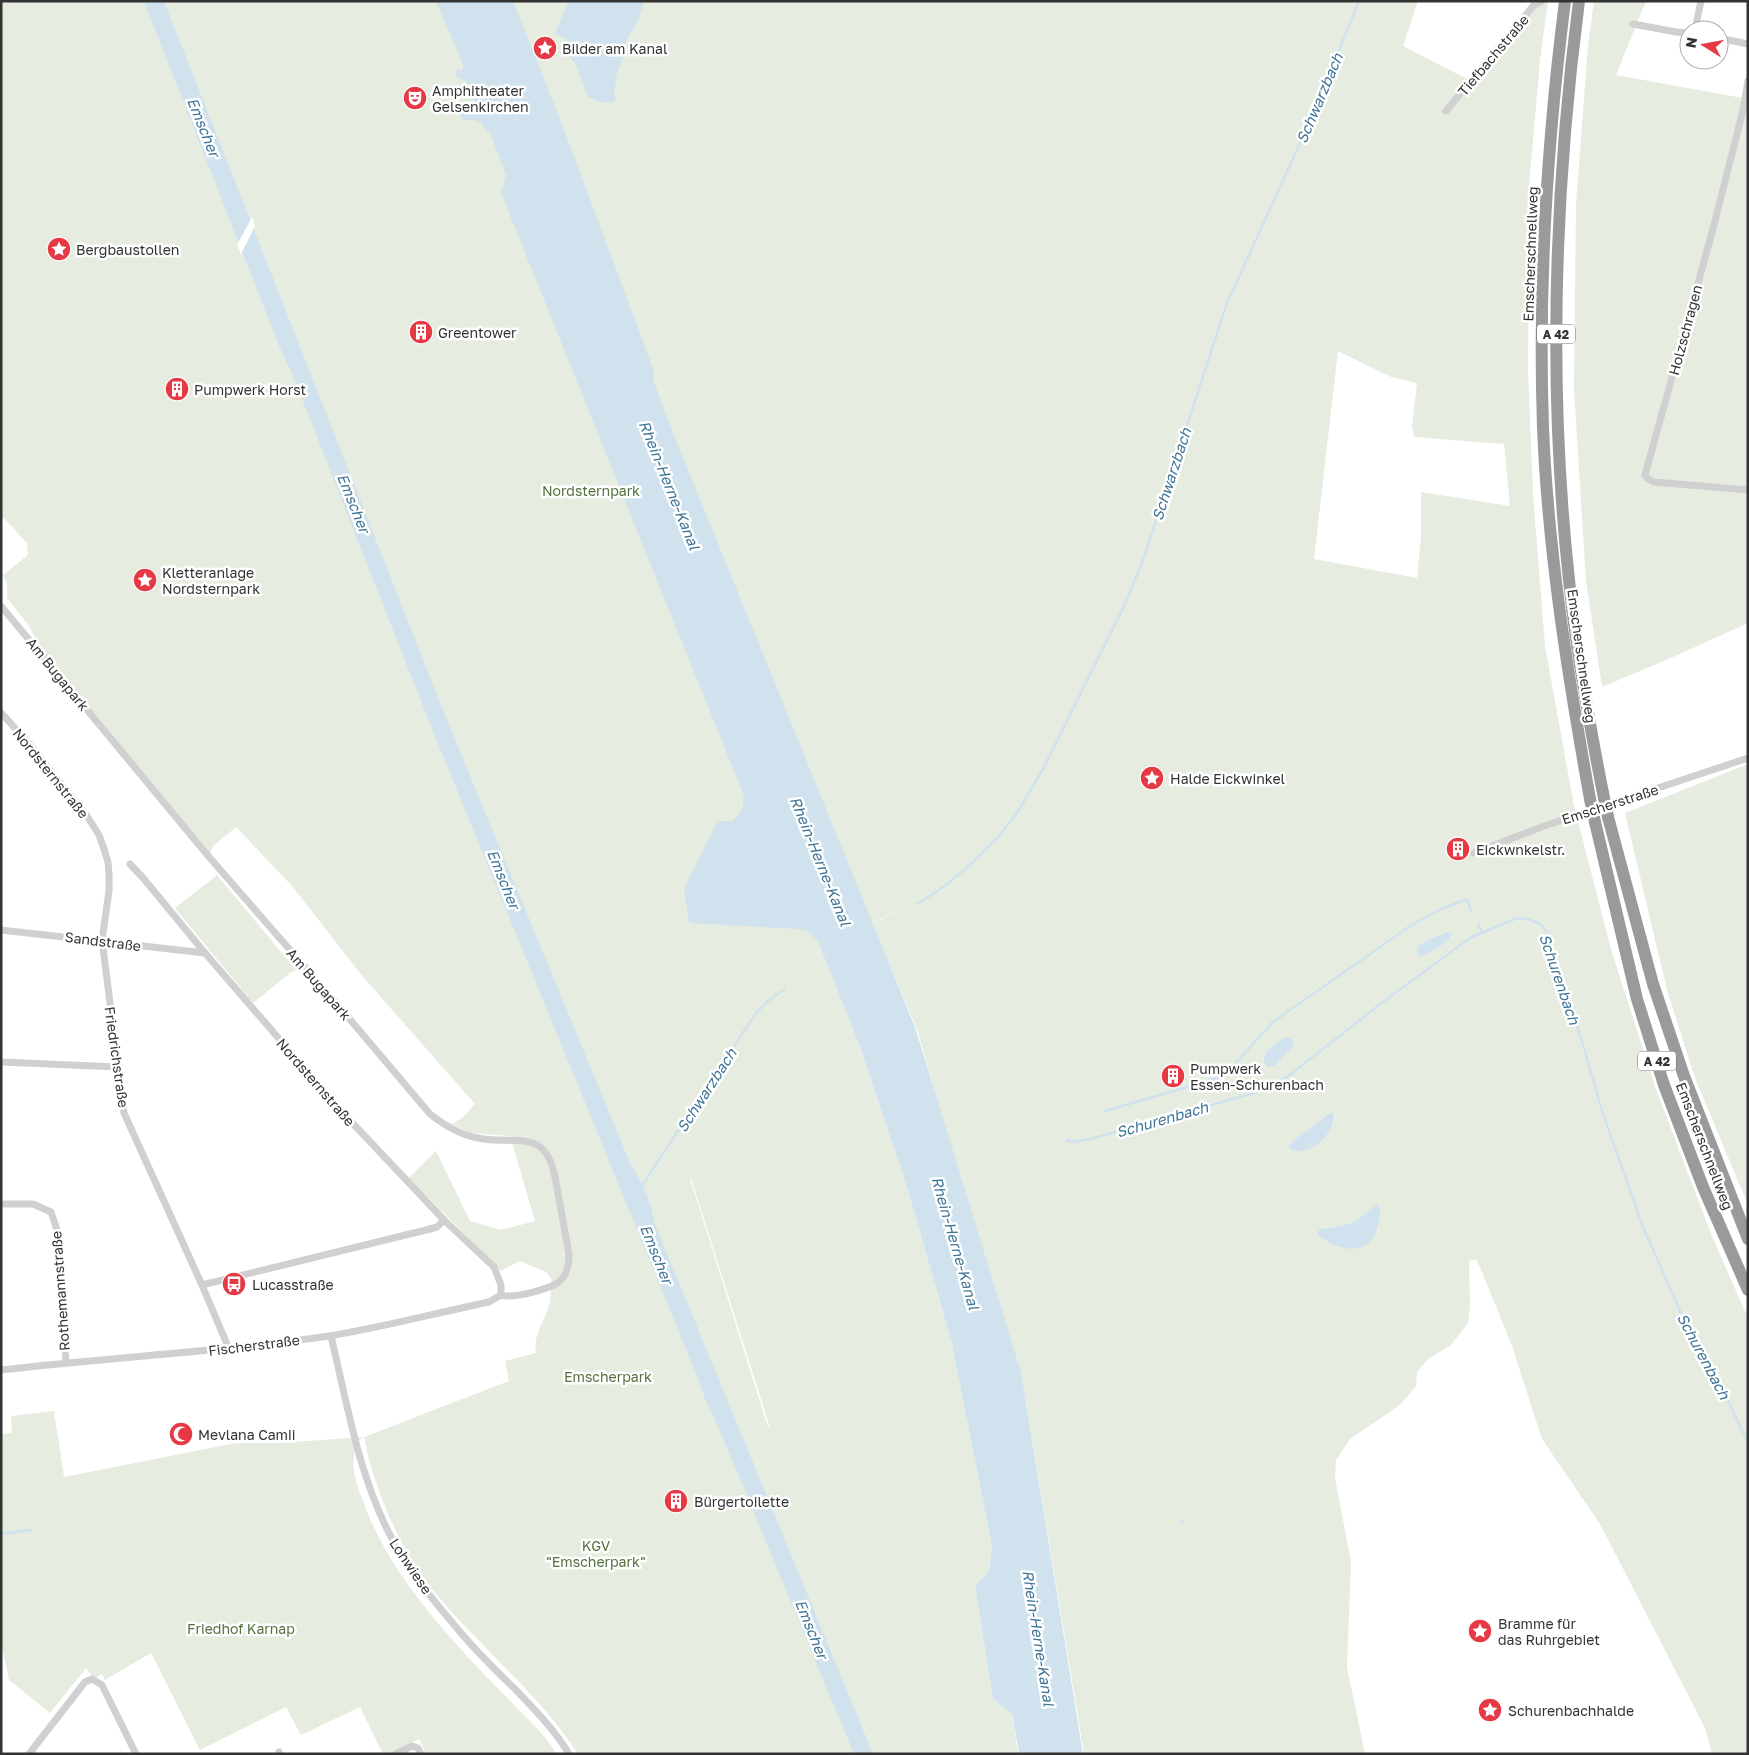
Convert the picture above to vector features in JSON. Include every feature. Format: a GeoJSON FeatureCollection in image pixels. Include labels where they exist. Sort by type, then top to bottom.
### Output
{"type":"FeatureCollection","features":[{"type":"Feature","properties":{"kind":"highway","name":"Emscherschnellweg"},"geometry":{"type":"LineString","coordinates":[[1564,1],[1555,79],[1544,227],[1541,352],[1544,430],[1555,582],[1572,704],[1595,822],[1637,999],[1661,1075],[1703,1187],[1748,1290]]}},
{"type":"Feature","properties":{"kind":"highway","name":"Emscherschnellweg"},"geometry":{"type":"LineString","coordinates":[[1579,1],[1571,62],[1561,181],[1555,352],[1557,428],[1563,507],[1569,580],[1580,667],[1608,817],[1653,984],[1684,1076],[1748,1239]]}},
{"type":"Feature","properties":{"kind":"street","name":"Tiefbachstraße"},"geometry":{"type":"LineString","coordinates":[[1446,111],[1534,5],[1542,1]]}},
{"type":"Feature","properties":{"kind":"street"},"geometry":{"type":"LineString","coordinates":[[1697,20],[1701,1]]}},
{"type":"Feature","properties":{"kind":"street"},"geometry":{"type":"LineString","coordinates":[[1633,24],[1679,32]]}},
{"type":"Feature","properties":{"kind":"street"},"geometry":{"type":"LineString","coordinates":[[1729,40],[1748,44]]}},
{"type":"Feature","properties":{"kind":"street","name":"Holzschragen"},"geometry":{"type":"LineString","coordinates":[[1748,81],[1741,117],[1713,228],[1645,474],[1650,480],[1663,483],[1748,490]]}},
{"type":"Feature","properties":{"kind":"street","name":"Am Bugapark"},"geometry":{"type":"LineString","coordinates":[[1,606],[211,859],[430,1114],[443,1124],[465,1135],[490,1140],[529,1142],[539,1146],[546,1152],[553,1165],[569,1254],[568,1267],[564,1277],[555,1284],[527,1294],[506,1297],[501,1295]]}},
{"type":"Feature","properties":{"kind":"street","name":"Nordsternstraße"},"geometry":{"type":"LineString","coordinates":[[1,713],[87,816],[99,835]]}},
{"type":"Feature","properties":{"kind":"street","name":"Emscherstraße"},"geometry":{"type":"LineString","coordinates":[[1474,854],[1547,825],[1748,758]]}},
{"type":"Feature","properties":{"kind":"street","name":"Friedrichstraße"},"geometry":{"type":"LineString","coordinates":[[99,835],[110,874],[102,940],[124,1113],[202,1284],[229,1349]]}},
{"type":"Feature","properties":{"kind":"street","name":"Nordsternstraße"},"geometry":{"type":"LineString","coordinates":[[130,864],[205,954],[344,1114],[444,1220],[494,1267],[501,1285],[501,1295]]}},
{"type":"Feature","properties":{"kind":"street","name":"Sandstraße"},"geometry":{"type":"LineString","coordinates":[[1,930],[102,940],[205,954]]}},
{"type":"Feature","properties":{"kind":"street"},"geometry":{"type":"LineString","coordinates":[[1,1062],[118,1068]]}},
{"type":"Feature","properties":{"kind":"street","name":"Rothemannstraße"},"geometry":{"type":"LineString","coordinates":[[1,1204],[33,1204],[51,1212],[58,1233],[66,1362]]}},
{"type":"Feature","properties":{"kind":"street"},"geometry":{"type":"LineString","coordinates":[[202,1284],[426,1230],[437,1227],[444,1220]]}},
{"type":"Feature","properties":{"kind":"street","name":"Fischerstraße"},"geometry":{"type":"LineString","coordinates":[[1,1370],[66,1362],[229,1349],[331,1336],[489,1302],[501,1295]]}},
{"type":"Feature","properties":{"kind":"street","name":"Lohwiese"},"geometry":{"type":"LineString","coordinates":[[331,1336],[361,1460],[381,1517],[399,1551],[422,1586],[451,1622],[541,1716],[563,1743],[569,1754]]}},
{"type":"Feature","properties":{"kind":"street"},"geometry":{"type":"LineString","coordinates":[[29,1754],[85,1682],[92,1679],[102,1686],[136,1754]]}},
{"type":"Feature","properties":{"kind":"street"},"geometry":{"type":"LineString","coordinates":[[396,1754],[412,1746],[415,1746],[421,1754]]}},
{"type":"Feature","properties":{"kind":"green space"},"geometry":{"type":"Polygon","coordinates":[[[1,1],[1418,1],[1403,46],[1471,81],[1534,1],[1548,1],[1540,60],[1529,186],[1528,370],[1533,494],[1545,646],[1574,806],[1612,953],[1656,1089],[1711,1234],[1748,1318],[1748,1754],[1712,1754],[1705,1728],[1600,1524],[1542,1439],[1512,1346],[1476,1259],[1469,1261],[1470,1305],[1468,1323],[1451,1345],[1428,1359],[1417,1372],[1416,1386],[1400,1405],[1350,1439],[1336,1460],[1335,1478],[1351,1562],[1347,1667],[1365,1754],[1084,1754],[1021,1372],[949,1142],[917,1029],[872,924],[959,877],[822,950],[860,1047],[907,1187],[952,1344],[992,1546],[989,1571],[975,1586],[993,1699],[1012,1714],[1018,1754],[578,1754],[545,1710],[450,1610],[422,1576],[404,1547],[389,1517],[377,1486],[364,1437],[509,1381],[505,1361],[536,1353],[536,1340],[550,1302],[551,1278],[546,1272],[520,1261],[501,1271],[409,1178],[436,1151],[470,1221],[501,1230],[535,1221],[510,1136],[470,1133],[452,1124],[462,1118],[475,1104],[364,978],[292,886],[236,827],[213,846],[209,857],[49,663],[29,626],[7,598],[7,584],[3,575],[28,555],[27,543],[1,515],[1,1]],[[1338,351],[1314,559],[1417,578],[1421,536],[1421,492],[1510,506],[1504,444],[1414,437],[1412,426],[1417,383],[1391,377],[1338,351]],[[1447,932],[1417,946],[1423,956],[1451,937],[1447,932]],[[1284,1037],[1268,1051],[1274,1066],[1294,1044],[1284,1037]],[[1330,1113],[1290,1145],[1297,1151],[1307,1149],[1334,1122],[1335,1115],[1330,1113]],[[690,1178],[766,1421],[771,1431],[691,1178],[690,1178]]]}},
{"type":"Feature","properties":{"kind":"green space"},"geometry":{"type":"Polygon","coordinates":[[[1594,1],[1646,1],[1616,75],[1748,99],[1748,623],[1602,687],[1586,581],[1574,389],[1576,204],[1588,46],[1594,1]]]}},
{"type":"Feature","properties":{"kind":"green space"},"geometry":{"type":"Polygon","coordinates":[[[1748,764],[1748,1205],[1695,1078],[1667,990],[1625,813],[1748,764]]]}},
{"type":"Feature","properties":{"kind":"green space"},"geometry":{"type":"Polygon","coordinates":[[[217,875],[296,970],[253,1003],[175,908],[217,875]]]}},
{"type":"Feature","properties":{"kind":"green space","name":"Friedhof Karnap"},"geometry":{"type":"Polygon","coordinates":[[[54,1411],[64,1477],[236,1443],[278,1443],[364,1437],[356,1442],[354,1472],[367,1512],[383,1545],[402,1575],[445,1632],[544,1736],[557,1754],[426,1754],[419,1739],[389,1754],[383,1754],[360,1707],[301,1735],[286,1707],[200,1750],[151,1653],[105,1680],[102,1674],[94,1679],[86,1668],[50,1713],[9,1680],[1,1641],[1,1434],[12,1433],[11,1416],[54,1411]]]}},
{"type":"Feature","properties":{"kind":"water","name":"Emscher"},"geometry":{"type":"Polygon","coordinates":[[[144,1],[164,1],[440,703],[630,1163],[645,1191],[654,1222],[873,1754],[854,1754],[721,1433],[705,1399],[434,734],[144,1]]]}},
{"type":"Feature","properties":{"kind":"water","name":"Rhein-Herne-Kanal"},"geometry":{"type":"Polygon","coordinates":[[[436,1],[513,1],[560,119],[654,371],[653,380],[673,433],[915,1027],[1021,1372],[1083,1754],[1019,1754],[1012,1714],[993,1699],[975,1586],[989,1571],[992,1546],[952,1344],[907,1187],[860,1047],[818,941],[808,931],[799,929],[689,923],[684,888],[718,821],[733,821],[743,807],[744,796],[501,193],[506,175],[491,135],[481,123],[473,120],[462,120],[460,113],[471,106],[473,94],[468,83],[456,77],[457,70],[462,70],[464,67],[436,1]]]}},
{"type":"Feature","properties":{"kind":"water"},"geometry":{"type":"Polygon","coordinates":[[[569,1],[644,1],[639,19],[626,41],[626,50],[617,73],[614,94],[616,100],[614,102],[600,102],[587,96],[576,65],[562,51],[567,42],[565,38],[555,34],[569,1]]]}},
{"type":"Feature","properties":{"kind":"water"},"geometry":{"type":"Polygon","coordinates":[[[1447,932],[1452,934],[1443,944],[1423,956],[1417,953],[1417,946],[1447,932]]]}},
{"type":"Feature","properties":{"kind":"water"},"geometry":{"type":"Polygon","coordinates":[[[1284,1037],[1290,1038],[1294,1044],[1293,1046],[1274,1066],[1267,1067],[1264,1057],[1267,1051],[1284,1037]]]}},
{"type":"Feature","properties":{"kind":"water"},"geometry":{"type":"Polygon","coordinates":[[[1330,1113],[1334,1114],[1333,1121],[1326,1136],[1320,1142],[1305,1150],[1297,1151],[1290,1149],[1289,1145],[1330,1113]]]}},
{"type":"Feature","properties":{"kind":"water"},"geometry":{"type":"Polygon","coordinates":[[[1377,1204],[1380,1208],[1380,1216],[1374,1236],[1369,1243],[1353,1249],[1344,1248],[1326,1241],[1318,1235],[1318,1231],[1321,1229],[1352,1223],[1377,1204]]]}},
{"type":"Feature","properties":{"kind":"pier"},"geometry":{"type":"Polygon","coordinates":[[[252,217],[255,226],[241,254],[237,245],[252,217]]]}},
{"type":"Feature","properties":{"kind":"waterway","name":"Schwarzbach"},"geometry":{"type":"LineString","coordinates":[[917,904],[946,885],[970,865],[998,837],[1017,813],[1044,767],[1125,604],[1143,560],[1227,303],[1311,119],[1359,1]]}},
{"type":"Feature","properties":{"kind":"waterway"},"geometry":{"type":"LineString","coordinates":[[1105,1111],[1218,1078],[1231,1068],[1274,1021],[1410,926],[1441,909],[1467,899],[1471,911]]}},
{"type":"Feature","properties":{"kind":"waterway","name":"Schurenbach"},"geometry":{"type":"LineString","coordinates":[[1067,1140],[1074,1142],[1090,1139],[1265,1090],[1287,1077],[1383,1002],[1470,938],[1517,918],[1528,919],[1540,924],[1547,932],[1602,1111],[1643,1227],[1688,1329],[1720,1384],[1748,1443]]}},
{"type":"Feature","properties":{"kind":"waterway"},"geometry":{"type":"LineString","coordinates":[[1478,924],[1482,932]]}},
{"type":"Feature","properties":{"kind":"waterway","name":"Schwarzbach"},"geometry":{"type":"LineString","coordinates":[[641,1187],[756,1013],[768,1001],[785,989]]}},
{"type":"Feature","properties":{"kind":"waterway"},"geometry":{"type":"LineString","coordinates":[[1,1534],[31,1530]]}},
{"type":"Feature","properties":{"kind":"place","name":"Bilder am Kanal"},"geometry":{"type":"Point","coordinates":[545,48]}},
{"type":"Feature","properties":{"kind":"place","name":"Amphitheater Gelsenkirchen"},"geometry":{"type":"Point","coordinates":[415,98]}},
{"type":"Feature","properties":{"kind":"place","name":"Bergbaustollen"},"geometry":{"type":"Point","coordinates":[59,249]}},
{"type":"Feature","properties":{"kind":"place","name":"Greentower"},"geometry":{"type":"Point","coordinates":[421,332]}},
{"type":"Feature","properties":{"kind":"place","name":"Pumpwerk Horst"},"geometry":{"type":"Point","coordinates":[177,389]}},
{"type":"Feature","properties":{"kind":"place","name":"Kletteranlage Nordsternpark"},"geometry":{"type":"Point","coordinates":[145,580]}},
{"type":"Feature","properties":{"kind":"place","name":"Halde Eickwinkel"},"geometry":{"type":"Point","coordinates":[1152,778]}},
{"type":"Feature","properties":{"kind":"place","name":"Eickwnkelstr."},"geometry":{"type":"Point","coordinates":[1458,849]}},
{"type":"Feature","properties":{"kind":"place","name":"Pumpwerk Essen-Schurenbach"},"geometry":{"type":"Point","coordinates":[1173,1076]}},
{"type":"Feature","properties":{"kind":"place","name":"Lucasstraße"},"geometry":{"type":"Point","coordinates":[234,1284]}},
{"type":"Feature","properties":{"kind":"place","name":"Mevlana Camii"},"geometry":{"type":"Point","coordinates":[181,1434]}},
{"type":"Feature","properties":{"kind":"place","name":"Bürgertoilette"},"geometry":{"type":"Point","coordinates":[676,1501]}},
{"type":"Feature","properties":{"kind":"place","name":"Bramme für das Ruhrgebiet"},"geometry":{"type":"Point","coordinates":[1480,1631]}},
{"type":"Feature","properties":{"kind":"place","name":"Schurenbachhalde"},"geometry":{"type":"Point","coordinates":[1490,1710]}},
{"type":"Feature","properties":{"kind":"park label","name":"Nordsternpark"},"geometry":{"type":"Point","coordinates":[591,490]}},
{"type":"Feature","properties":{"kind":"park label","name":"Emscherpark"},"geometry":{"type":"Point","coordinates":[608,1376]}},
{"type":"Feature","properties":{"kind":"park label","name":"KGV \"Emscherpark\""},"geometry":{"type":"Point","coordinates":[596,1554]}}]}
